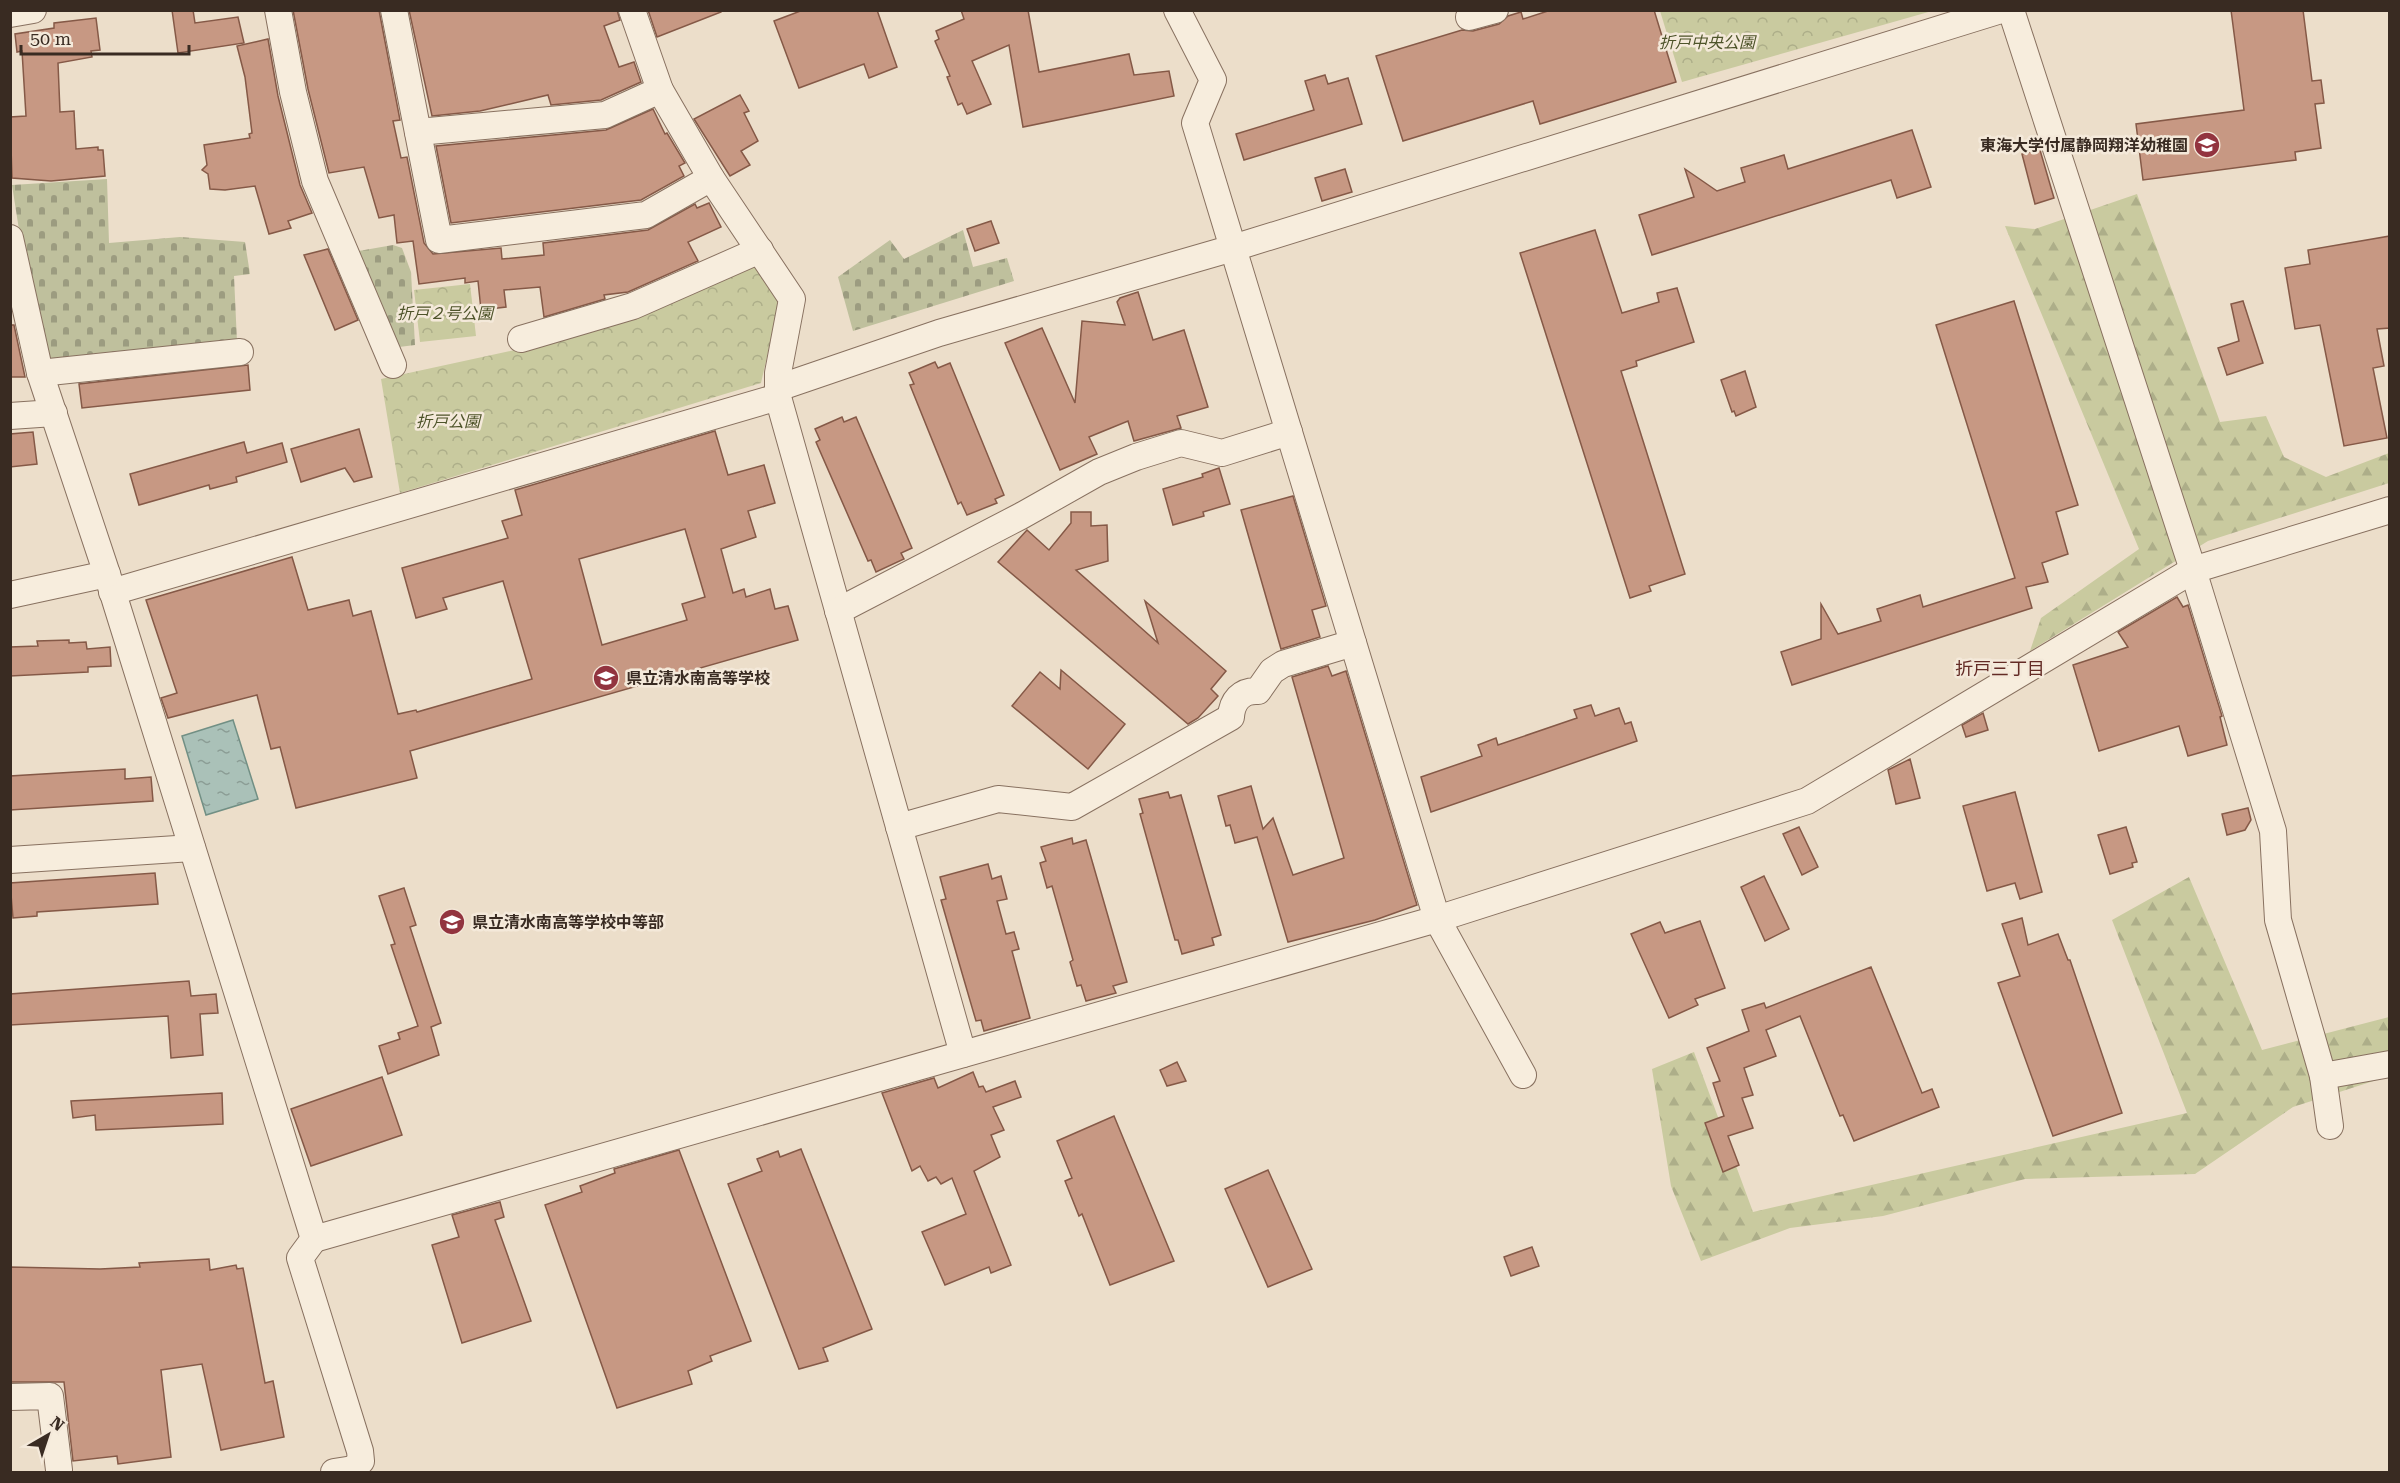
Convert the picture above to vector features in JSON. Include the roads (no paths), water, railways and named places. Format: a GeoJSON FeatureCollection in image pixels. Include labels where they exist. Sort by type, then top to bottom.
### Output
{"type":"FeatureCollection","features":[{"type":"Feature","properties":{"kind":"street"},"geometry":{"type":"LineString","coordinates":[[10,14],[33,10]]}},
{"type":"Feature","properties":{"kind":"street"},"geometry":{"type":"LineString","coordinates":[[278,10],[292,92],[315,181],[393,365]]}},
{"type":"Feature","properties":{"kind":"street"},"geometry":{"type":"LineString","coordinates":[[393,10],[439,240],[646,215],[711,178]]}},
{"type":"Feature","properties":{"kind":"street"},"geometry":{"type":"LineString","coordinates":[[632,10],[660,90],[711,178],[792,299],[778,373],[778,392],[963,1054]]}},
{"type":"Feature","properties":{"kind":"street"},"geometry":{"type":"LineString","coordinates":[[1177,10],[1213,80],[1195,123],[1437,919],[1523,1076]]}},
{"type":"Feature","properties":{"kind":"street"},"geometry":{"type":"LineString","coordinates":[[1469,18],[1495,10]]}},
{"type":"Feature","properties":{"kind":"street"},"geometry":{"type":"LineString","coordinates":[[10,595],[110,583],[778,392],[939,333],[1233,248],[2001,10]]}},
{"type":"Feature","properties":{"kind":"street"},"geometry":{"type":"LineString","coordinates":[[2010,10],[2193,570],[2273,831],[2278,920],[2323,1076],[2330,1126]]}},
{"type":"Feature","properties":{"kind":"street"},"geometry":{"type":"LineString","coordinates":[[418,132],[605,115],[660,90]]}},
{"type":"Feature","properties":{"kind":"street"},"geometry":{"type":"LineString","coordinates":[[10,238],[40,373],[110,583],[314,1239]]}},
{"type":"Feature","properties":{"kind":"street"},"geometry":{"type":"LineString","coordinates":[[521,339],[633,306],[760,250]]}},
{"type":"Feature","properties":{"kind":"street"},"geometry":{"type":"LineString","coordinates":[[40,373],[240,352]]}},
{"type":"Feature","properties":{"kind":"street"},"geometry":{"type":"LineString","coordinates":[[10,416],[54,413]]}},
{"type":"Feature","properties":{"kind":"street"},"geometry":{"type":"LineString","coordinates":[[838,611],[1021,516],[1099,472],[1136,457],[1181,443],[1222,453],[1289,432]]}},
{"type":"Feature","properties":{"kind":"street"},"geometry":{"type":"LineString","coordinates":[[334,1473],[353,1468],[361,1461],[360,1451],[300,1258],[314,1239],[1437,919],[1807,801],[2193,570],[2390,510]]}},
{"type":"Feature","properties":{"kind":"street"},"geometry":{"type":"LineString","coordinates":[[899,827],[998,799],[1072,807],[1231,717],[1232,706],[1239,696],[1249,690],[1258,691],[1272,671],[1282,664],[1353,643]]}},
{"type":"Feature","properties":{"kind":"street"},"geometry":{"type":"LineString","coordinates":[[10,860],[192,848]]}},
{"type":"Feature","properties":{"kind":"street"},"geometry":{"type":"LineString","coordinates":[[2323,1076],[2390,1064]]}},
{"type":"Feature","properties":{"kind":"street"},"geometry":{"type":"LineString","coordinates":[[10,1397],[50,1396],[59,1470]]}},
{"type":"Feature","properties":{"kind":"water"},"geometry":{"type":"Polygon","coordinates":[[[233,720],[258,799],[206,815],[182,736],[233,720]]]}},
{"type":"Feature","properties":{"kind":"place","name":"東海大学付属静岡翔洋幼稚園"},"geometry":{"type":"Point","coordinates":[2207,145]}},
{"type":"Feature","properties":{"kind":"place","name":"県立清水南高等学校"},"geometry":{"type":"Point","coordinates":[606,678]}},
{"type":"Feature","properties":{"kind":"place","name":"県立清水南高等学校中等部"},"geometry":{"type":"Point","coordinates":[452,922]}},
{"type":"Feature","properties":{"kind":"district","name":"折戸三丁目"},"geometry":{"type":"Point","coordinates":[2000,668]}},
{"type":"Feature","properties":{"kind":"park label","name":"折戸中央公園"},"geometry":{"type":"Point","coordinates":[1707,42]}},
{"type":"Feature","properties":{"kind":"park label","name":"折戸２号公園"},"geometry":{"type":"Point","coordinates":[445,313]}},
{"type":"Feature","properties":{"kind":"park label","name":"折戸公園"},"geometry":{"type":"Point","coordinates":[448,421]}}]}
